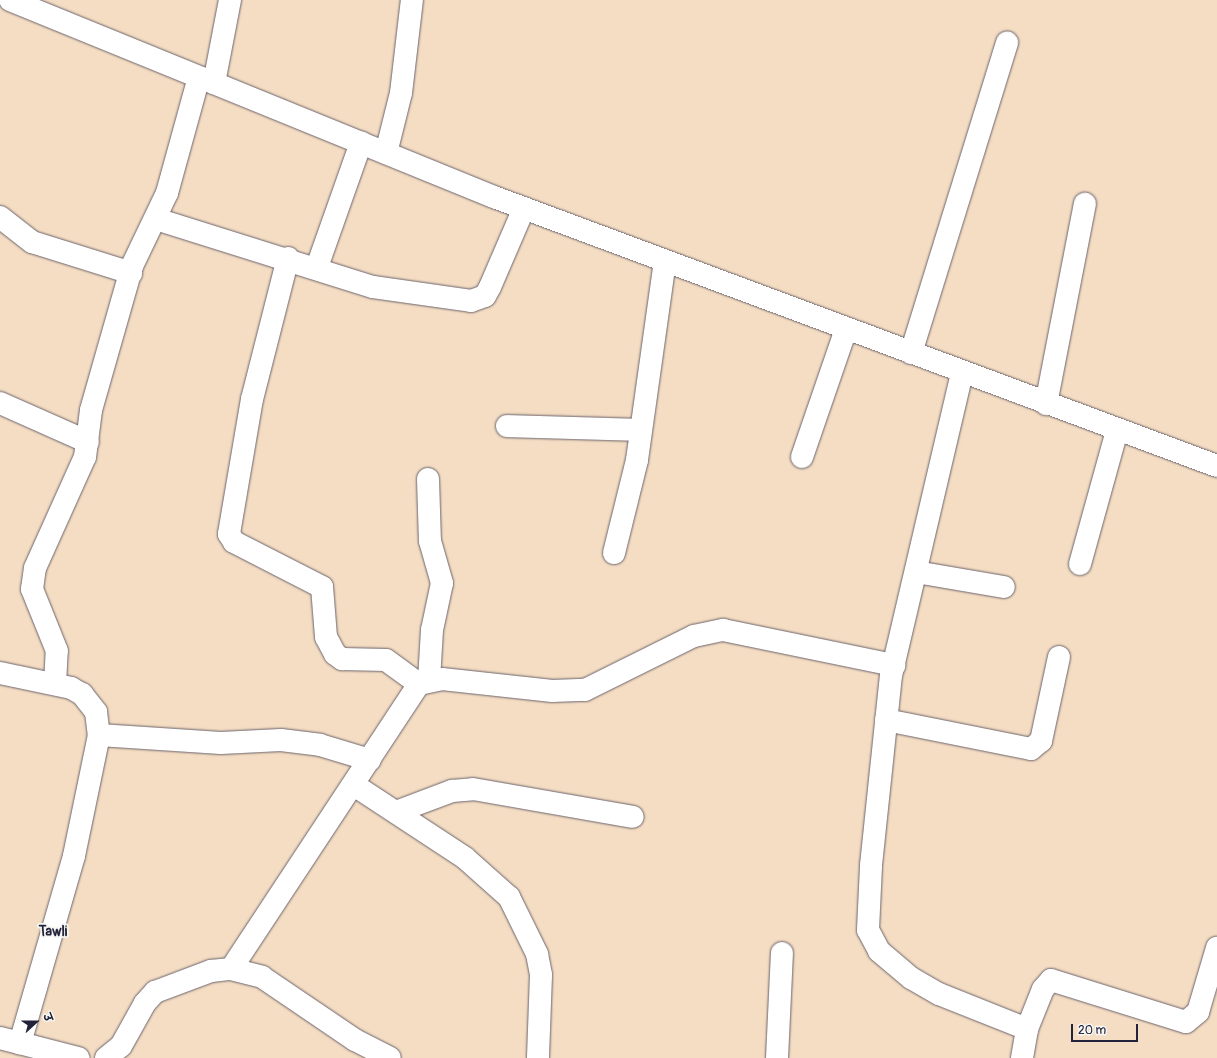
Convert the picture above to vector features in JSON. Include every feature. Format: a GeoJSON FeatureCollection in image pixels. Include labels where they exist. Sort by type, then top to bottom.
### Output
{"type":"FeatureCollection","features":[{"type":"Feature","properties":{"kind":"street"},"geometry":{"type":"LineString","coordinates":[[55,684],[57,650],[32,589],[35,568],[76,479],[88,442],[91,410],[130,273],[156,219],[207,80],[230,0]]}},
{"type":"Feature","properties":{"kind":"street"},"geometry":{"type":"LineString","coordinates":[[386,153],[401,93],[412,0]]}},
{"type":"Feature","properties":{"kind":"street"},"geometry":{"type":"LineString","coordinates":[[14,1],[524,208],[1117,431],[1217,466]]}},
{"type":"Feature","properties":{"kind":"street"},"geometry":{"type":"LineString","coordinates":[[911,353],[1007,42]]}},
{"type":"Feature","properties":{"kind":"street"},"geometry":{"type":"LineString","coordinates":[[317,267],[361,143]]}},
{"type":"Feature","properties":{"kind":"street"},"geometry":{"type":"LineString","coordinates":[[1046,404],[1085,204]]}},
{"type":"Feature","properties":{"kind":"street"},"geometry":{"type":"LineString","coordinates":[[156,219],[317,267],[373,287],[453,300],[480,299],[490,287],[524,208]]}},
{"type":"Feature","properties":{"kind":"street"},"geometry":{"type":"LineString","coordinates":[[0,217],[32,242],[130,273]]}},
{"type":"Feature","properties":{"kind":"street"},"geometry":{"type":"LineString","coordinates":[[288,258],[252,399],[229,534],[234,542],[322,586],[326,637],[335,654],[342,659],[386,660],[424,682],[442,678],[552,691],[585,690],[694,636],[724,630],[894,665]]}},
{"type":"Feature","properties":{"kind":"street"},"geometry":{"type":"LineString","coordinates":[[614,553],[640,430],[665,261]]}},
{"type":"Feature","properties":{"kind":"street"},"geometry":{"type":"LineString","coordinates":[[802,457],[846,329]]}},
{"type":"Feature","properties":{"kind":"street"},"geometry":{"type":"LineString","coordinates":[[962,373],[894,665],[886,720],[871,866],[870,936],[883,956],[926,987],[1027,1029]]}},
{"type":"Feature","properties":{"kind":"street"},"geometry":{"type":"LineString","coordinates":[[0,403],[88,442]]}},
{"type":"Feature","properties":{"kind":"street"},"geometry":{"type":"LineString","coordinates":[[507,426],[640,430]]}},
{"type":"Feature","properties":{"kind":"street"},"geometry":{"type":"LineString","coordinates":[[1080,564],[1117,431]]}},
{"type":"Feature","properties":{"kind":"street"},"geometry":{"type":"LineString","coordinates":[[231,969],[370,760],[424,682],[432,630],[442,583],[430,541],[428,479]]}},
{"type":"Feature","properties":{"kind":"street"},"geometry":{"type":"LineString","coordinates":[[916,572],[1004,587]]}},
{"type":"Feature","properties":{"kind":"street"},"geometry":{"type":"LineString","coordinates":[[886,720],[1031,749],[1041,741],[1059,657]]}},
{"type":"Feature","properties":{"kind":"street"},"geometry":{"type":"LineString","coordinates":[[0,673],[71,688],[91,703],[99,734],[74,856],[10,1040],[49,1054],[78,1058]]}},
{"type":"Feature","properties":{"kind":"street"},"geometry":{"type":"LineString","coordinates":[[99,734],[221,743],[281,740],[320,745],[370,760]]}},
{"type":"Feature","properties":{"kind":"street"},"geometry":{"type":"LineString","coordinates":[[354,785],[396,812],[494,881],[526,926],[541,975],[538,1058]]}},
{"type":"Feature","properties":{"kind":"street"},"geometry":{"type":"LineString","coordinates":[[396,812],[452,791],[473,789],[633,817]]}},
{"type":"Feature","properties":{"kind":"street"},"geometry":{"type":"LineString","coordinates":[[1022,1058],[1027,1029],[1043,989],[1055,980],[1188,1021],[1198,1012],[1217,948]]}},
{"type":"Feature","properties":{"kind":"street"},"geometry":{"type":"LineString","coordinates":[[777,1058],[782,953]]}},
{"type":"Feature","properties":{"kind":"street"},"geometry":{"type":"LineString","coordinates":[[107,1058],[121,1046],[145,1003],[155,992],[211,971],[231,969],[262,977],[385,1057]]}},
{"type":"Feature","properties":{"kind":"district","name":"Tawli"},"geometry":{"type":"Point","coordinates":[53,932]}}]}
